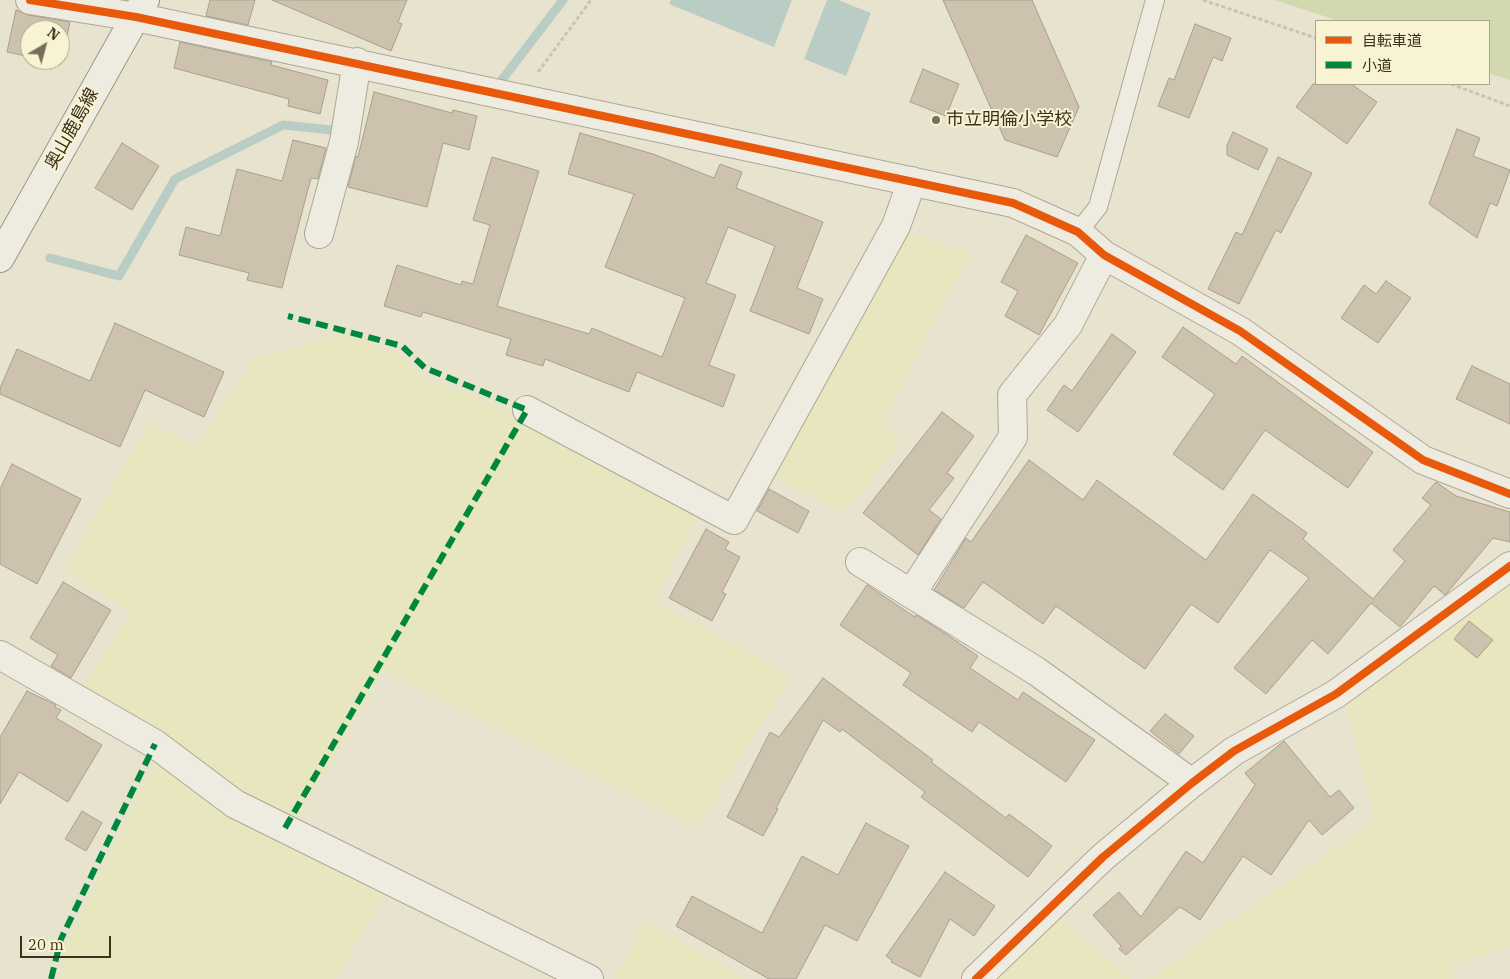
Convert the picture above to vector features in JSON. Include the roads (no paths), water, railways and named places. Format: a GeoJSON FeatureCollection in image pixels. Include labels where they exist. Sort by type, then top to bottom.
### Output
{"type":"FeatureCollection","features":[{"type":"Feature","properties":{"kind":"street"},"geometry":{"type":"LineString","coordinates":[[30,0],[140,8],[357,62],[1013,203],[1078,232],[1104,255],[1240,331],[1423,460],[1510,494]]}},
{"type":"Feature","properties":{"kind":"street","name":"奥山鹿島線"},"geometry":{"type":"LineString","coordinates":[[0,258],[140,8]]}},
{"type":"Feature","properties":{"kind":"street"},"geometry":{"type":"LineString","coordinates":[[319,234],[346,131],[357,62]]}},
{"type":"Feature","properties":{"kind":"street"},"geometry":{"type":"LineString","coordinates":[[527,410],[734,520],[896,226],[912,181]]}},
{"type":"Feature","properties":{"kind":"street"},"geometry":{"type":"LineString","coordinates":[[911,594],[1013,437],[1012,395],[1068,324],[1104,255]]}},
{"type":"Feature","properties":{"kind":"street"},"geometry":{"type":"LineString","coordinates":[[860,562],[1036,671],[1192,783]]}},
{"type":"Feature","properties":{"kind":"street"},"geometry":{"type":"LineString","coordinates":[[976,979],[1103,857],[1192,783],[1234,751],[1336,694],[1510,566]]}},
{"type":"Feature","properties":{"kind":"street"},"geometry":{"type":"LineString","coordinates":[[0,655],[155,744],[235,804],[589,979]]}},
{"type":"Feature","properties":{"kind":"lane"},"geometry":{"type":"LineString","coordinates":[[1078,232],[1098,207],[1155,0]]}},
{"type":"Feature","properties":{"kind":"waterway"},"geometry":{"type":"LineString","coordinates":[[495,89],[563,0]]}},
{"type":"Feature","properties":{"kind":"waterway"},"geometry":{"type":"LineString","coordinates":[[50,258],[119,276],[175,179],[283,125],[342,131]]}},
{"type":"Feature","properties":{"kind":"place","name":"市立明倫小学校"},"geometry":{"type":"Point","coordinates":[936,120]}}]}
